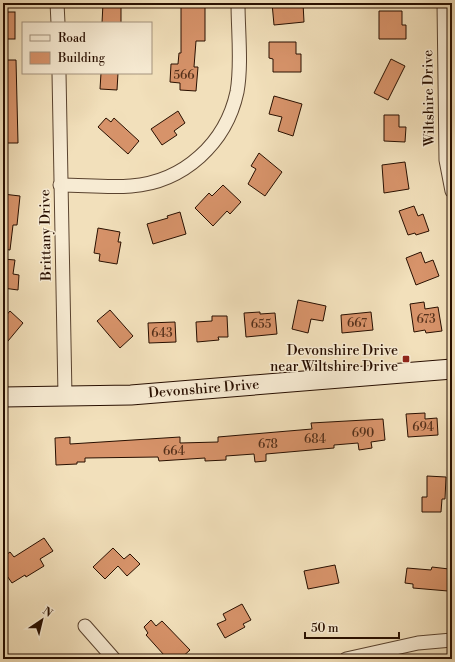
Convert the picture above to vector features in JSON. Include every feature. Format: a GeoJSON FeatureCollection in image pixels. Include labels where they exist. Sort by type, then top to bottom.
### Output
{"type":"FeatureCollection","features":[{"type":"Feature","properties":{"kind":"street"},"geometry":{"type":"LineString","coordinates":[[57,3],[58,22]]}},
{"type":"Feature","properties":{"kind":"street"},"geometry":{"type":"LineString","coordinates":[[60,185],[131,186],[158,181],[176,173],[204,153],[221,133],[232,109],[237,90],[238,3]]}},
{"type":"Feature","properties":{"kind":"street","name":"Wiltshire Drive"},"geometry":{"type":"LineString","coordinates":[[446,11],[446,160],[452,191]]}},
{"type":"Feature","properties":{"kind":"street","name":"Brittany Drive"},"geometry":{"type":"LineString","coordinates":[[58,74],[65,396]]}},
{"type":"Feature","properties":{"kind":"street","name":"Devonshire Drive"},"geometry":{"type":"LineString","coordinates":[[3,398],[139,395],[452,369]]}},
{"type":"Feature","properties":{"kind":"street"},"geometry":{"type":"LineString","coordinates":[[85,626],[114,659]]}},
{"type":"Feature","properties":{"kind":"street"},"geometry":{"type":"LineString","coordinates":[[346,659],[418,643],[452,640]]}},
{"type":"Feature","properties":{"kind":"building"},"geometry":{"type":"Polygon","coordinates":[[[103,3],[121,3],[121,22],[102,22],[103,3]]]}},
{"type":"Feature","properties":{"kind":"building"},"geometry":{"type":"Polygon","coordinates":[[[272,3],[303,3],[304,22],[274,25],[272,3]]]}},
{"type":"Feature","properties":{"kind":"building"},"geometry":{"type":"Polygon","coordinates":[[[181,4],[205,4],[205,41],[196,41],[194,67],[198,67],[196,91],[180,90],[180,83],[170,82],[171,64],[178,64],[179,53],[181,53],[181,4]]]}},
{"type":"Feature","properties":{"kind":"building"},"geometry":{"type":"Polygon","coordinates":[[[379,11],[402,11],[402,25],[406,25],[406,39],[379,39],[379,11]]]}},
{"type":"Feature","properties":{"kind":"building"},"geometry":{"type":"Polygon","coordinates":[[[3,12],[15,12],[15,39],[3,39],[3,12]]]}},
{"type":"Feature","properties":{"kind":"building"},"geometry":{"type":"Polygon","coordinates":[[[269,42],[296,42],[296,54],[301,54],[301,72],[273,72],[273,59],[269,58],[269,42]]]}},
{"type":"Feature","properties":{"kind":"building"},"geometry":{"type":"Polygon","coordinates":[[[391,59],[405,66],[388,100],[374,93],[391,59]]]}},
{"type":"Feature","properties":{"kind":"building"},"geometry":{"type":"Polygon","coordinates":[[[3,60],[16,60],[18,143],[3,143],[3,60]]]}},
{"type":"Feature","properties":{"kind":"building"},"geometry":{"type":"Polygon","coordinates":[[[101,74],[118,74],[117,90],[100,89],[101,74]]]}},
{"type":"Feature","properties":{"kind":"building"},"geometry":{"type":"Polygon","coordinates":[[[274,96],[302,104],[293,136],[278,131],[282,117],[269,114],[274,96]]]}},
{"type":"Feature","properties":{"kind":"building"},"geometry":{"type":"Polygon","coordinates":[[[178,111],[185,123],[174,131],[177,135],[162,145],[151,129],[178,111]]]}},
{"type":"Feature","properties":{"kind":"building"},"geometry":{"type":"Polygon","coordinates":[[[384,115],[399,115],[399,127],[406,127],[405,142],[384,141],[384,115]]]}},
{"type":"Feature","properties":{"kind":"building"},"geometry":{"type":"Polygon","coordinates":[[[106,118],[111,122],[114,118],[139,141],[128,154],[98,127],[106,118]]]}},
{"type":"Feature","properties":{"kind":"building"},"geometry":{"type":"Polygon","coordinates":[[[259,153],[282,172],[265,196],[248,184],[256,169],[251,166],[259,153]]]}},
{"type":"Feature","properties":{"kind":"building"},"geometry":{"type":"Polygon","coordinates":[[[405,162],[409,189],[384,193],[382,165],[405,162]]]}},
{"type":"Feature","properties":{"kind":"building"},"geometry":{"type":"Polygon","coordinates":[[[223,185],[241,202],[230,214],[227,211],[213,226],[195,208],[209,193],[212,196],[223,185]]]}},
{"type":"Feature","properties":{"kind":"building"},"geometry":{"type":"Polygon","coordinates":[[[3,194],[20,196],[17,225],[13,225],[10,250],[3,249],[3,194]]]}},
{"type":"Feature","properties":{"kind":"building"},"geometry":{"type":"Polygon","coordinates":[[[414,206],[418,216],[423,214],[429,231],[416,235],[415,233],[408,235],[399,211],[414,206]]]}},
{"type":"Feature","properties":{"kind":"building"},"geometry":{"type":"Polygon","coordinates":[[[180,212],[186,234],[153,244],[147,224],[168,218],[167,216],[180,212]]]}},
{"type":"Feature","properties":{"kind":"building"},"geometry":{"type":"Polygon","coordinates":[[[98,228],[120,232],[118,242],[121,242],[117,264],[99,261],[100,254],[94,253],[98,228]]]}},
{"type":"Feature","properties":{"kind":"building"},"geometry":{"type":"Polygon","coordinates":[[[421,252],[425,263],[433,260],[439,276],[416,285],[406,258],[421,252]]]}},
{"type":"Feature","properties":{"kind":"building"},"geometry":{"type":"Polygon","coordinates":[[[3,259],[15,260],[13,274],[19,275],[18,290],[3,288],[3,259]]]}},
{"type":"Feature","properties":{"kind":"building"},"geometry":{"type":"Polygon","coordinates":[[[298,300],[326,306],[323,321],[311,319],[308,333],[292,329],[298,300]]]}},
{"type":"Feature","properties":{"kind":"building"},"geometry":{"type":"Polygon","coordinates":[[[424,302],[425,309],[438,307],[442,331],[426,333],[425,330],[414,332],[410,304],[424,302]]]}},
{"type":"Feature","properties":{"kind":"building"},"geometry":{"type":"Polygon","coordinates":[[[110,310],[133,336],[120,348],[97,321],[110,310]]]}},
{"type":"Feature","properties":{"kind":"building"},"geometry":{"type":"Polygon","coordinates":[[[10,311],[23,323],[3,347],[3,319],[10,311]]]}},
{"type":"Feature","properties":{"kind":"building"},"geometry":{"type":"Polygon","coordinates":[[[260,312],[260,314],[275,313],[277,334],[246,337],[244,313],[260,312]]]}},
{"type":"Feature","properties":{"kind":"building"},"geometry":{"type":"Polygon","coordinates":[[[371,312],[373,330],[342,333],[341,315],[371,312]]]}},
{"type":"Feature","properties":{"kind":"building"},"geometry":{"type":"Polygon","coordinates":[[[212,316],[227,316],[228,337],[218,337],[219,340],[197,342],[196,322],[212,321],[212,316]]]}},
{"type":"Feature","properties":{"kind":"building"},"geometry":{"type":"Polygon","coordinates":[[[175,322],[176,342],[149,343],[148,323],[175,322]]]}},
{"type":"Feature","properties":{"kind":"building"},"geometry":{"type":"Polygon","coordinates":[[[425,413],[425,419],[437,418],[438,435],[408,437],[406,414],[425,413]]]}},
{"type":"Feature","properties":{"kind":"building"},"geometry":{"type":"Polygon","coordinates":[[[383,419],[385,440],[371,442],[372,448],[359,450],[358,443],[334,445],[334,448],[266,454],[266,461],[255,462],[254,454],[226,456],[226,460],[205,461],[205,458],[159,461],[158,457],[85,458],[85,462],[77,462],[77,464],[56,465],[55,438],[70,437],[70,444],[180,437],[180,443],[218,442],[218,437],[312,429],[311,423],[383,419]]]}},
{"type":"Feature","properties":{"kind":"building"},"geometry":{"type":"Polygon","coordinates":[[[427,476],[446,477],[445,499],[442,499],[441,512],[422,512],[422,497],[427,497],[427,476]]]}},
{"type":"Feature","properties":{"kind":"building"},"geometry":{"type":"Polygon","coordinates":[[[44,538],[53,551],[40,559],[44,566],[26,577],[25,575],[12,583],[3,570],[3,557],[10,552],[14,557],[44,538]]]}},
{"type":"Feature","properties":{"kind":"building"},"geometry":{"type":"Polygon","coordinates":[[[113,548],[124,559],[130,554],[140,564],[127,576],[118,566],[105,579],[93,567],[113,548]]]}},
{"type":"Feature","properties":{"kind":"building"},"geometry":{"type":"Polygon","coordinates":[[[335,565],[339,583],[308,589],[304,571],[335,565]]]}},
{"type":"Feature","properties":{"kind":"building"},"geometry":{"type":"Polygon","coordinates":[[[432,567],[449,569],[448,591],[413,588],[413,584],[405,583],[407,568],[431,570],[432,567]]]}},
{"type":"Feature","properties":{"kind":"building"},"geometry":{"type":"Polygon","coordinates":[[[242,604],[251,620],[243,624],[245,627],[225,638],[217,624],[226,620],[223,614],[242,604]]]}},
{"type":"Feature","properties":{"kind":"building"},"geometry":{"type":"Polygon","coordinates":[[[151,620],[156,626],[162,621],[190,650],[180,659],[170,659],[164,655],[146,635],[148,633],[144,627],[151,620]]]}},
{"type":"Feature","properties":{"kind":"place","name":"Devonshire Drive near Wiltshire Drive"},"geometry":{"type":"Point","coordinates":[406,359]}}]}
